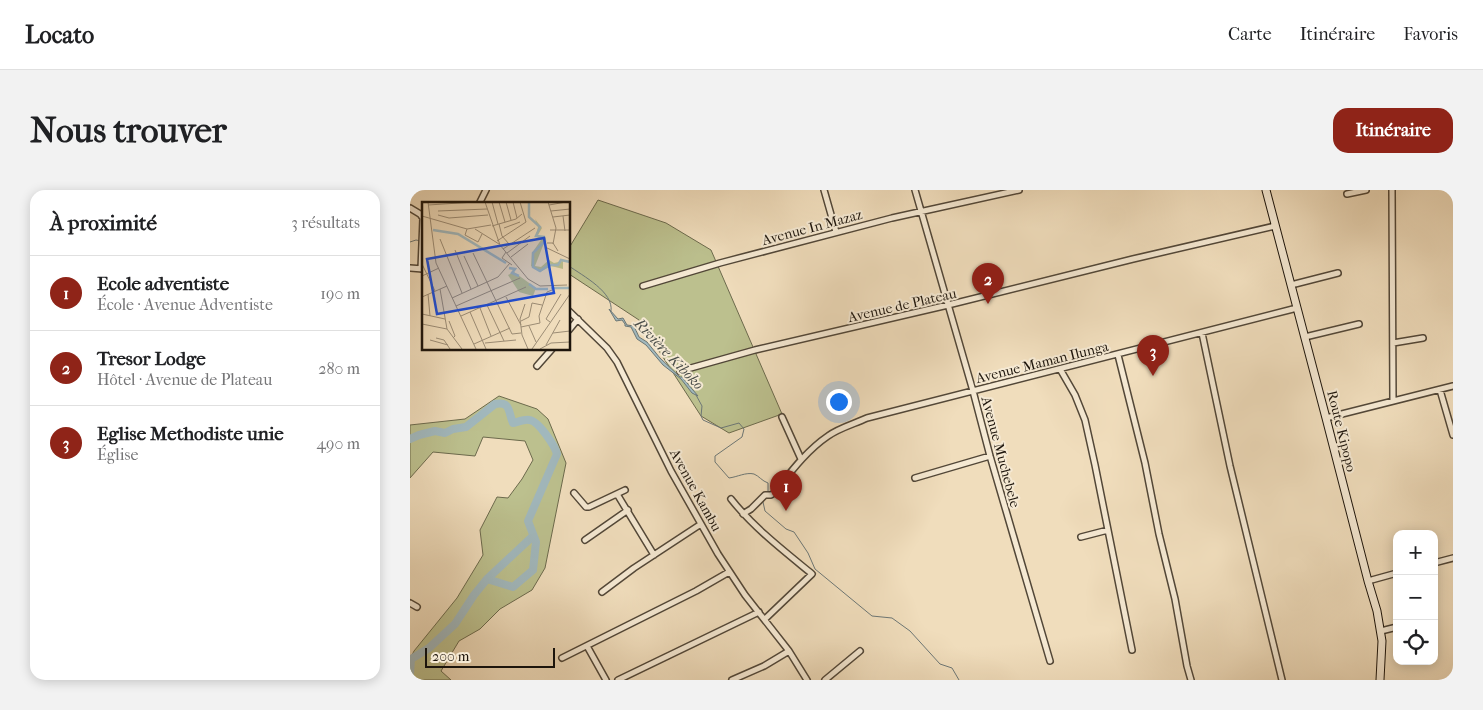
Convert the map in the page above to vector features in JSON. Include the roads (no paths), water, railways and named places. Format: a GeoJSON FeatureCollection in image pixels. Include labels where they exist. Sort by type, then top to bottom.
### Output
{"type":"FeatureCollection","features":[{"type":"Feature","properties":{"kind":"main road","name":"Route Kipopo"},"geometry":{"type":"LineString","coordinates":[[1266,190],[1376,606],[1381,631],[1380,680]]}},
{"type":"Feature","properties":{"kind":"street"},"geometry":{"type":"LineString","coordinates":[[480,202],[486,190]]}},
{"type":"Feature","properties":{"kind":"street"},"geometry":{"type":"LineString","coordinates":[[824,190],[836,232]]}},
{"type":"Feature","properties":{"kind":"street","name":"Avenue Muchebele"},"geometry":{"type":"LineString","coordinates":[[915,190],[1050,661]]}},
{"type":"Feature","properties":{"kind":"street","name":"Avenue In Mazaz"},"geometry":{"type":"LineString","coordinates":[[643,286],[711,265],[836,232],[1005,191],[1019,190]]}},
{"type":"Feature","properties":{"kind":"street"},"geometry":{"type":"LineString","coordinates":[[1347,194],[1366,190]]}},
{"type":"Feature","properties":{"kind":"street"},"geometry":{"type":"LineString","coordinates":[[1392,190],[1393,401]]}},
{"type":"Feature","properties":{"kind":"street"},"geometry":{"type":"LineString","coordinates":[[410,208],[422,217]]}},
{"type":"Feature","properties":{"kind":"street","name":"Avenue de Plateau"},"geometry":{"type":"LineString","coordinates":[[680,371],[755,350],[1275,226]]}},
{"type":"Feature","properties":{"kind":"street"},"geometry":{"type":"LineString","coordinates":[[410,268],[422,269],[422,242]]}},
{"type":"Feature","properties":{"kind":"street"},"geometry":{"type":"LineString","coordinates":[[1291,285],[1338,273]]}},
{"type":"Feature","properties":{"kind":"street","name":"Avenue Maman Ilunga"},"geometry":{"type":"LineString","coordinates":[[743,514],[768,495],[774,493],[801,459],[830,435],[866,418],[1297,308]]}},
{"type":"Feature","properties":{"kind":"street","name":"Avenue Kambu"},"geometry":{"type":"LineString","coordinates":[[570,312],[607,348],[622,369],[671,470],[729,572],[789,651],[807,680]]}},
{"type":"Feature","properties":{"kind":"street"},"geometry":{"type":"LineString","coordinates":[[570,329],[578,320]]}},
{"type":"Feature","properties":{"kind":"street"},"geometry":{"type":"LineString","coordinates":[[1305,337],[1359,324]]}},
{"type":"Feature","properties":{"kind":"street"},"geometry":{"type":"LineString","coordinates":[[1202,333],[1230,466],[1282,680]]}},
{"type":"Feature","properties":{"kind":"street"},"geometry":{"type":"LineString","coordinates":[[1393,343],[1423,338]]}},
{"type":"Feature","properties":{"kind":"street"},"geometry":{"type":"LineString","coordinates":[[537,366],[551,350]]}},
{"type":"Feature","properties":{"kind":"street"},"geometry":{"type":"LineString","coordinates":[[1118,354],[1145,463],[1191,680]]}},
{"type":"Feature","properties":{"kind":"street"},"geometry":{"type":"LineString","coordinates":[[1060,369],[1082,409],[1132,650]]}},
{"type":"Feature","properties":{"kind":"street"},"geometry":{"type":"LineString","coordinates":[[1326,418],[1453,386]]}},
{"type":"Feature","properties":{"kind":"street"},"geometry":{"type":"LineString","coordinates":[[1440,390],[1453,435]]}},
{"type":"Feature","properties":{"kind":"street"},"geometry":{"type":"LineString","coordinates":[[782,416],[801,459]]}},
{"type":"Feature","properties":{"kind":"street"},"geometry":{"type":"LineString","coordinates":[[915,478],[990,456]]}},
{"type":"Feature","properties":{"kind":"street"},"geometry":{"type":"LineString","coordinates":[[574,493],[586,507],[589,507],[626,490]]}},
{"type":"Feature","properties":{"kind":"street"},"geometry":{"type":"LineString","coordinates":[[618,494],[654,555]]}},
{"type":"Feature","properties":{"kind":"street"},"geometry":{"type":"LineString","coordinates":[[731,499],[743,514],[812,574],[765,619]]}},
{"type":"Feature","properties":{"kind":"street"},"geometry":{"type":"LineString","coordinates":[[585,540],[628,510]]}},
{"type":"Feature","properties":{"kind":"street"},"geometry":{"type":"LineString","coordinates":[[602,592],[702,524]]}},
{"type":"Feature","properties":{"kind":"street"},"geometry":{"type":"LineString","coordinates":[[1081,537],[1108,530]]}},
{"type":"Feature","properties":{"kind":"street"},"geometry":{"type":"LineString","coordinates":[[1438,562],[1453,558]]}},
{"type":"Feature","properties":{"kind":"street"},"geometry":{"type":"LineString","coordinates":[[562,658],[696,592],[729,572]]}},
{"type":"Feature","properties":{"kind":"street"},"geometry":{"type":"LineString","coordinates":[[1368,581],[1393,574]]}},
{"type":"Feature","properties":{"kind":"street"},"geometry":{"type":"LineString","coordinates":[[410,603],[417,607]]}},
{"type":"Feature","properties":{"kind":"street"},"geometry":{"type":"LineString","coordinates":[[618,680],[759,612]]}},
{"type":"Feature","properties":{"kind":"street"},"geometry":{"type":"LineString","coordinates":[[1381,631],[1393,628]]}},
{"type":"Feature","properties":{"kind":"street"},"geometry":{"type":"LineString","coordinates":[[587,646],[606,680]]}},
{"type":"Feature","properties":{"kind":"street"},"geometry":{"type":"LineString","coordinates":[[732,680],[764,666],[789,651]]}},
{"type":"Feature","properties":{"kind":"street"},"geometry":{"type":"LineString","coordinates":[[825,680],[860,651]]}},
{"type":"Feature","properties":{"kind":"water"},"geometry":{"type":"Polygon","coordinates":[[[609,309],[618,319],[623,318],[627,325],[634,326],[639,337],[647,342],[660,358],[682,377],[698,396],[692,393],[681,379],[663,365],[646,345],[637,339],[631,327],[625,326],[622,320],[616,321],[609,309]]]}},
{"type":"Feature","properties":{"kind":"waterway","name":"Rivière Kiboko"},"geometry":{"type":"LineString","coordinates":[[410,242],[421,241]]}},
{"type":"Feature","properties":{"kind":"waterway","name":"Rivière Kiboko"},"geometry":{"type":"LineString","coordinates":[[570,267],[603,291],[611,304],[611,311]]}},
{"type":"Feature","properties":{"kind":"waterway","name":"Rivière Kiboko"},"geometry":{"type":"LineString","coordinates":[[696,395],[702,406],[701,416],[703,420],[721,428],[739,423],[744,429],[742,437],[715,456],[715,462],[729,478],[748,474],[756,475],[768,483],[768,494]]}},
{"type":"Feature","properties":{"kind":"waterway"},"geometry":{"type":"LineString","coordinates":[[410,439],[435,431],[445,433],[453,429],[466,427],[495,404],[504,404],[508,408],[513,423],[527,420],[537,424],[550,440],[557,454],[528,521],[536,542],[533,570],[513,587],[487,579],[455,624],[429,648],[411,659],[410,674]]}},
{"type":"Feature","properties":{"kind":"waterway","name":"Rivière Kiboko"},"geometry":{"type":"LineString","coordinates":[[766,497],[763,502],[765,511],[786,529],[794,532],[808,553],[815,569],[872,616],[892,618],[910,631],[940,664],[952,668],[959,680]]}},
{"type":"Feature","properties":{"kind":"waterway"},"geometry":{"type":"LineString","coordinates":[[487,579],[533,536]]}},
{"type":"Feature","properties":{"kind":"place","name":"Tresor Lodge"},"geometry":{"type":"Point","coordinates":[988,304]}},
{"type":"Feature","properties":{"kind":"place","name":"Eglise Methodiste unie"},"geometry":{"type":"Point","coordinates":[1153,376]}},
{"type":"Feature","properties":{"kind":"place","name":"Ecole adventiste"},"geometry":{"type":"Point","coordinates":[786,511]}}]}
